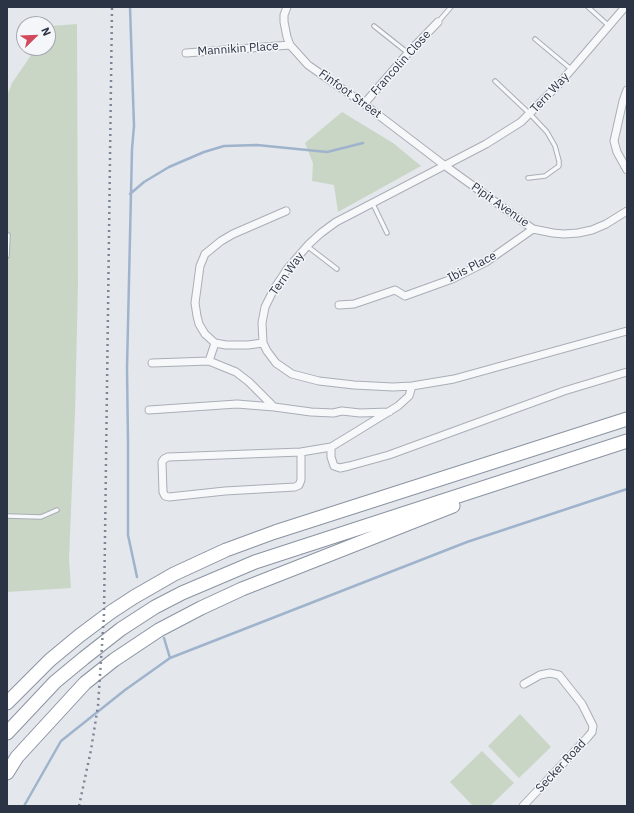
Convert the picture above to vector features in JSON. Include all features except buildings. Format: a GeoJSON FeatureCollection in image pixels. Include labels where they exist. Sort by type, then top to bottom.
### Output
{"type":"FeatureCollection","features":[{"type":"Feature","properties":{"kind":"highway"},"geometry":{"type":"LineString","coordinates":[[7,703],[50,660],[79,636],[134,597],[174,574],[226,550],[275,532],[627,419]]}},
{"type":"Feature","properties":{"kind":"highway"},"geometry":{"type":"LineString","coordinates":[[7,733],[55,682],[84,658],[121,629],[155,607],[182,593],[255,562],[627,441]]}},
{"type":"Feature","properties":{"kind":"highway"},"geometry":{"type":"LineString","coordinates":[[7,773],[18,757],[85,683],[114,660],[159,630],[201,608],[242,590],[582,456]]}},
{"type":"Feature","properties":{"kind":"highway"},"geometry":{"type":"LineString","coordinates":[[7,691],[74,628],[111,601],[140,584],[174,574]]}},
{"type":"Feature","properties":{"kind":"street","name":"Finfoot Street"},"geometry":{"type":"LineString","coordinates":[[287,7],[284,15],[284,22],[290,45],[308,64],[364,104],[444,165]]}},
{"type":"Feature","properties":{"kind":"street","name":"Tern Way"},"geometry":{"type":"LineString","coordinates":[[263,343],[262,323],[265,307],[274,289],[307,246],[321,233],[336,222],[507,132],[530,114],[571,70],[625,7]]}},
{"type":"Feature","properties":{"kind":"street","name":"Francolin Close"},"geometry":{"type":"LineString","coordinates":[[364,104],[408,53],[438,22]]}},
{"type":"Feature","properties":{"kind":"street","name":"Mannikin Place"},"geometry":{"type":"LineString","coordinates":[[186,53],[290,45]]}},
{"type":"Feature","properties":{"kind":"street"},"geometry":{"type":"LineString","coordinates":[[627,90],[614,141],[617,152],[625,161],[627,170]]}},
{"type":"Feature","properties":{"kind":"street","name":"Pipit Avenue"},"geometry":{"type":"LineString","coordinates":[[444,165],[533,229],[564,234],[578,233],[592,230],[606,224],[627,211]]}},
{"type":"Feature","properties":{"kind":"street"},"geometry":{"type":"LineString","coordinates":[[286,211],[233,234],[212,247],[205,254],[200,266],[195,303],[199,324],[205,334],[215,343],[226,345],[263,343],[276,363],[292,374],[354,385],[393,387],[412,386],[454,379],[627,331]]}},
{"type":"Feature","properties":{"kind":"street","name":"Ibis Place"},"geometry":{"type":"LineString","coordinates":[[339,305],[354,304],[395,290],[405,296],[471,271],[533,229]]}},
{"type":"Feature","properties":{"kind":"street"},"geometry":{"type":"LineString","coordinates":[[209,361],[215,343]]}},
{"type":"Feature","properties":{"kind":"street"},"geometry":{"type":"LineString","coordinates":[[152,363],[209,361],[236,372],[249,382],[274,407]]}},
{"type":"Feature","properties":{"kind":"street"},"geometry":{"type":"LineString","coordinates":[[331,447],[331,457],[334,466],[340,468],[349,466],[395,453],[564,391],[627,372]]}},
{"type":"Feature","properties":{"kind":"street"},"geometry":{"type":"LineString","coordinates":[[301,452],[301,480],[299,485],[295,487],[225,491],[169,497],[165,496],[163,492],[162,462],[168,457],[301,452],[331,447],[390,412],[409,396],[412,386]]}},
{"type":"Feature","properties":{"kind":"street"},"geometry":{"type":"LineString","coordinates":[[149,410],[237,404],[326,413],[348,411],[360,413],[390,412]]}},
{"type":"Feature","properties":{"kind":"street","name":"Secker Road"},"geometry":{"type":"LineString","coordinates":[[524,684],[540,675],[550,673],[559,675],[582,704],[593,726],[592,732],[587,738],[524,806]]}},
{"type":"Feature","properties":{"kind":"lane"},"geometry":{"type":"LineString","coordinates":[[438,22],[451,7]]}},
{"type":"Feature","properties":{"kind":"lane"},"geometry":{"type":"LineString","coordinates":[[588,7],[609,26]]}},
{"type":"Feature","properties":{"kind":"lane"},"geometry":{"type":"LineString","coordinates":[[374,26],[408,53]]}},
{"type":"Feature","properties":{"kind":"lane"},"geometry":{"type":"LineString","coordinates":[[535,39],[571,70]]}},
{"type":"Feature","properties":{"kind":"lane"},"geometry":{"type":"LineString","coordinates":[[495,81],[530,114],[552,140],[560,164],[545,176],[528,178]]}},
{"type":"Feature","properties":{"kind":"lane"},"geometry":{"type":"LineString","coordinates":[[372,203],[387,233]]}},
{"type":"Feature","properties":{"kind":"lane"},"geometry":{"type":"LineString","coordinates":[[7,256],[8,235]]}},
{"type":"Feature","properties":{"kind":"lane"},"geometry":{"type":"LineString","coordinates":[[307,246],[337,269]]}},
{"type":"Feature","properties":{"kind":"lane"},"geometry":{"type":"LineString","coordinates":[[7,516],[41,517],[57,510]]}},
{"type":"Feature","properties":{"kind":"green space"},"geometry":{"type":"Polygon","coordinates":[[[77,24],[78,284],[75,413],[69,559],[71,588],[7,592],[7,96],[12,83],[31,56],[56,56],[56,26],[77,24]]]}},
{"type":"Feature","properties":{"kind":"green space"},"geometry":{"type":"Polygon","coordinates":[[[342,112],[393,143],[421,166],[338,212],[334,185],[312,181],[313,163],[305,143],[342,112]]]}},
{"type":"Feature","properties":{"kind":"green space"},"geometry":{"type":"Polygon","coordinates":[[[520,714],[551,747],[519,778],[488,746],[520,714]]]}},
{"type":"Feature","properties":{"kind":"green space"},"geometry":{"type":"Polygon","coordinates":[[[482,751],[514,783],[490,806],[473,806],[450,782],[482,751]]]}},
{"type":"Feature","properties":{"kind":"waterway"},"geometry":{"type":"LineString","coordinates":[[130,7],[134,126],[132,149],[127,368],[128,535],[137,577]]}},
{"type":"Feature","properties":{"kind":"waterway"},"geometry":{"type":"LineString","coordinates":[[130,194],[144,182],[169,167],[204,152],[224,146],[257,145],[327,152],[363,143]]}},
{"type":"Feature","properties":{"kind":"waterway"},"geometry":{"type":"LineString","coordinates":[[24,806],[61,741],[125,690],[170,658],[467,542],[627,489]]}},
{"type":"Feature","properties":{"kind":"waterway"},"geometry":{"type":"LineString","coordinates":[[164,638],[170,658]]}},
{"type":"Feature","properties":{"kind":"railway"},"geometry":{"type":"LineString","coordinates":[[79,806],[91,750],[98,706],[104,614],[112,7]]}}]}
